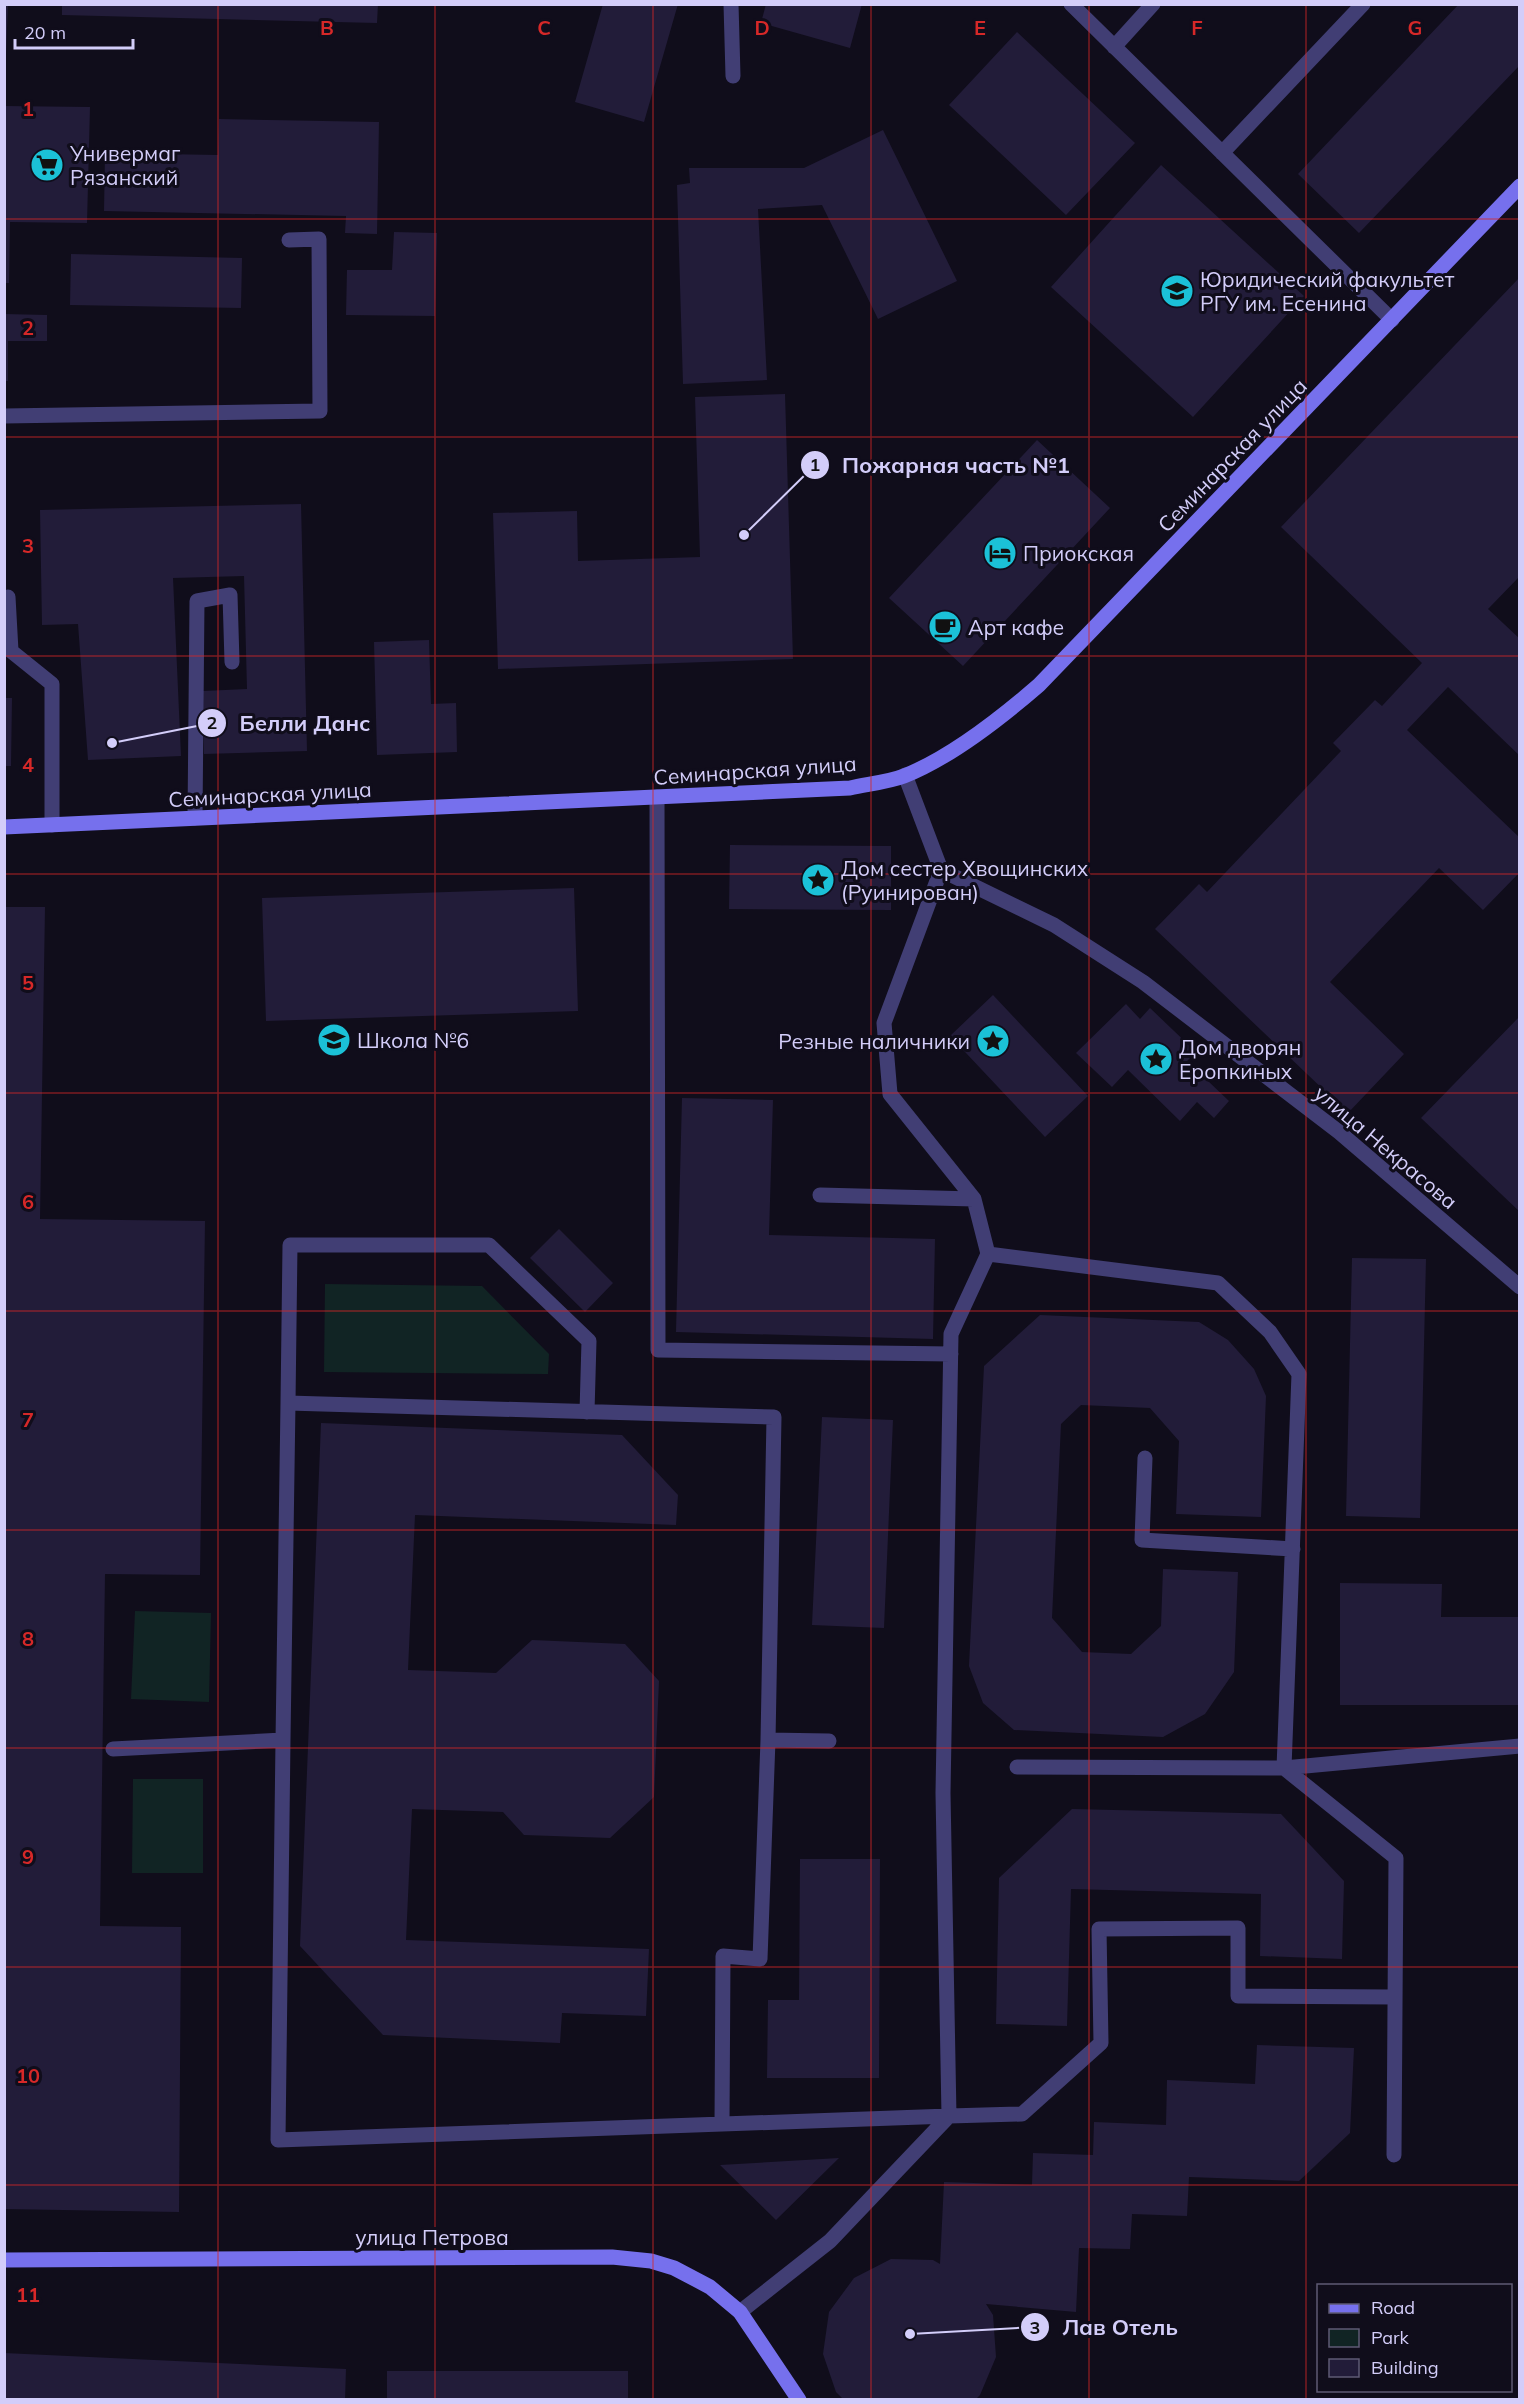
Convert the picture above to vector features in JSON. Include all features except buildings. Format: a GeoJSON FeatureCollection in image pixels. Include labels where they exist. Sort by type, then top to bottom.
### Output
{"type":"FeatureCollection","features":[{"type":"Feature","properties":{"kind":"main road","name":"Семинарская улица"},"geometry":{"type":"LineString","coordinates":[[4,827],[850,788],[904,776],[963,743],[1004,715],[1039,685],[1520,186]]}},
{"type":"Feature","properties":{"kind":"main road","name":"улица Петрова"},"geometry":{"type":"LineString","coordinates":[[4,2260],[612,2258],[651,2261],[674,2268],[710,2287],[740,2312],[799,2400]]}},
{"type":"Feature","properties":{"kind":"street"},"geometry":{"type":"LineString","coordinates":[[731,4],[733,76]]}},
{"type":"Feature","properties":{"kind":"street"},"geometry":{"type":"LineString","coordinates":[[1071,4],[1392,320]]}},
{"type":"Feature","properties":{"kind":"street"},"geometry":{"type":"LineString","coordinates":[[1114,46],[1153,4]]}},
{"type":"Feature","properties":{"kind":"street"},"geometry":{"type":"LineString","coordinates":[[1222,153],[1363,4]]}},
{"type":"Feature","properties":{"kind":"street"},"geometry":{"type":"LineString","coordinates":[[4,416],[320,411],[319,239],[289,240]]}},
{"type":"Feature","properties":{"kind":"street"},"geometry":{"type":"LineString","coordinates":[[195,818],[197,602],[230,595],[232,662]]}},
{"type":"Feature","properties":{"kind":"street"},"geometry":{"type":"LineString","coordinates":[[8,597],[11,651],[52,684],[52,825]]}},
{"type":"Feature","properties":{"kind":"street"},"geometry":{"type":"LineString","coordinates":[[740,2312],[830,2241],[949,2116],[943,1793],[951,1334],[988,1254],[974,1199],[890,1094],[884,1023],[941,870],[904,776]]}},
{"type":"Feature","properties":{"kind":"street"},"geometry":{"type":"LineString","coordinates":[[657,797],[658,1350],[951,1354]]}},
{"type":"Feature","properties":{"kind":"street","name":"улица Некрасова"},"geometry":{"type":"LineString","coordinates":[[941,870],[1054,925],[1143,982],[1339,1132],[1520,1287]]}},
{"type":"Feature","properties":{"kind":"street"},"geometry":{"type":"LineString","coordinates":[[820,1195],[974,1199]]}},
{"type":"Feature","properties":{"kind":"street"},"geometry":{"type":"LineString","coordinates":[[587,1412],[589,1341],[489,1245],[290,1245],[278,2140],[722,2122],[1022,2114],[1101,2043],[1099,1929],[1238,1928],[1238,1996],[1393,1997]]}},
{"type":"Feature","properties":{"kind":"street"},"geometry":{"type":"LineString","coordinates":[[988,1254],[1218,1283],[1270,1332],[1299,1374],[1284,1768]]}},
{"type":"Feature","properties":{"kind":"street"},"geometry":{"type":"LineString","coordinates":[[288,1403],[774,1417],[768,1740],[760,1959],[723,1956],[722,2122]]}},
{"type":"Feature","properties":{"kind":"street"},"geometry":{"type":"LineString","coordinates":[[1145,1458],[1142,1540],[1293,1549]]}},
{"type":"Feature","properties":{"kind":"street"},"geometry":{"type":"LineString","coordinates":[[113,1749],[283,1740]]}},
{"type":"Feature","properties":{"kind":"street"},"geometry":{"type":"LineString","coordinates":[[768,1740],[829,1741]]}},
{"type":"Feature","properties":{"kind":"street"},"geometry":{"type":"LineString","coordinates":[[1017,1767],[1284,1768],[1520,1746]]}},
{"type":"Feature","properties":{"kind":"street"},"geometry":{"type":"LineString","coordinates":[[1284,1768],[1396,1858],[1393,1997],[1394,2155]]}},
{"type":"Feature","properties":{"kind":"green space"},"geometry":{"type":"Polygon","coordinates":[[[325,1284],[482,1286],[549,1354],[548,1374],[324,1372],[325,1284]]]}},
{"type":"Feature","properties":{"kind":"green space"},"geometry":{"type":"Polygon","coordinates":[[[135,1611],[211,1613],[209,1702],[131,1699],[135,1611]]]}},
{"type":"Feature","properties":{"kind":"green space"},"geometry":{"type":"Polygon","coordinates":[[[133,1779],[203,1779],[203,1873],[132,1873],[133,1779]]]}},
{"type":"Feature","properties":{"kind":"place","name":"Универмаг Рязанский"},"geometry":{"type":"Point","coordinates":[47,165]}},
{"type":"Feature","properties":{"kind":"place","name":"Юридический факультет РГУ им. Есенина"},"geometry":{"type":"Point","coordinates":[1177,291]}},
{"type":"Feature","properties":{"kind":"place","name":"Пожарная часть №1"},"geometry":{"type":"Point","coordinates":[744,535]}},
{"type":"Feature","properties":{"kind":"place","name":"Приокская"},"geometry":{"type":"Point","coordinates":[1000,553]}},
{"type":"Feature","properties":{"kind":"place","name":"Арт кафе"},"geometry":{"type":"Point","coordinates":[945,627]}},
{"type":"Feature","properties":{"kind":"place","name":"Белли Данс"},"geometry":{"type":"Point","coordinates":[112,743]}},
{"type":"Feature","properties":{"kind":"place","name":"Дом сестер Хвощинских (Руинирован)"},"geometry":{"type":"Point","coordinates":[818,880]}},
{"type":"Feature","properties":{"kind":"place","name":"Школа №6"},"geometry":{"type":"Point","coordinates":[334,1040]}},
{"type":"Feature","properties":{"kind":"place","name":"Резные наличники"},"geometry":{"type":"Point","coordinates":[993,1041]}},
{"type":"Feature","properties":{"kind":"place","name":"Дом дворян Еропкиных"},"geometry":{"type":"Point","coordinates":[1156,1059]}},
{"type":"Feature","properties":{"kind":"place","name":"Лав Отель"},"geometry":{"type":"Point","coordinates":[910,2334]}}]}
